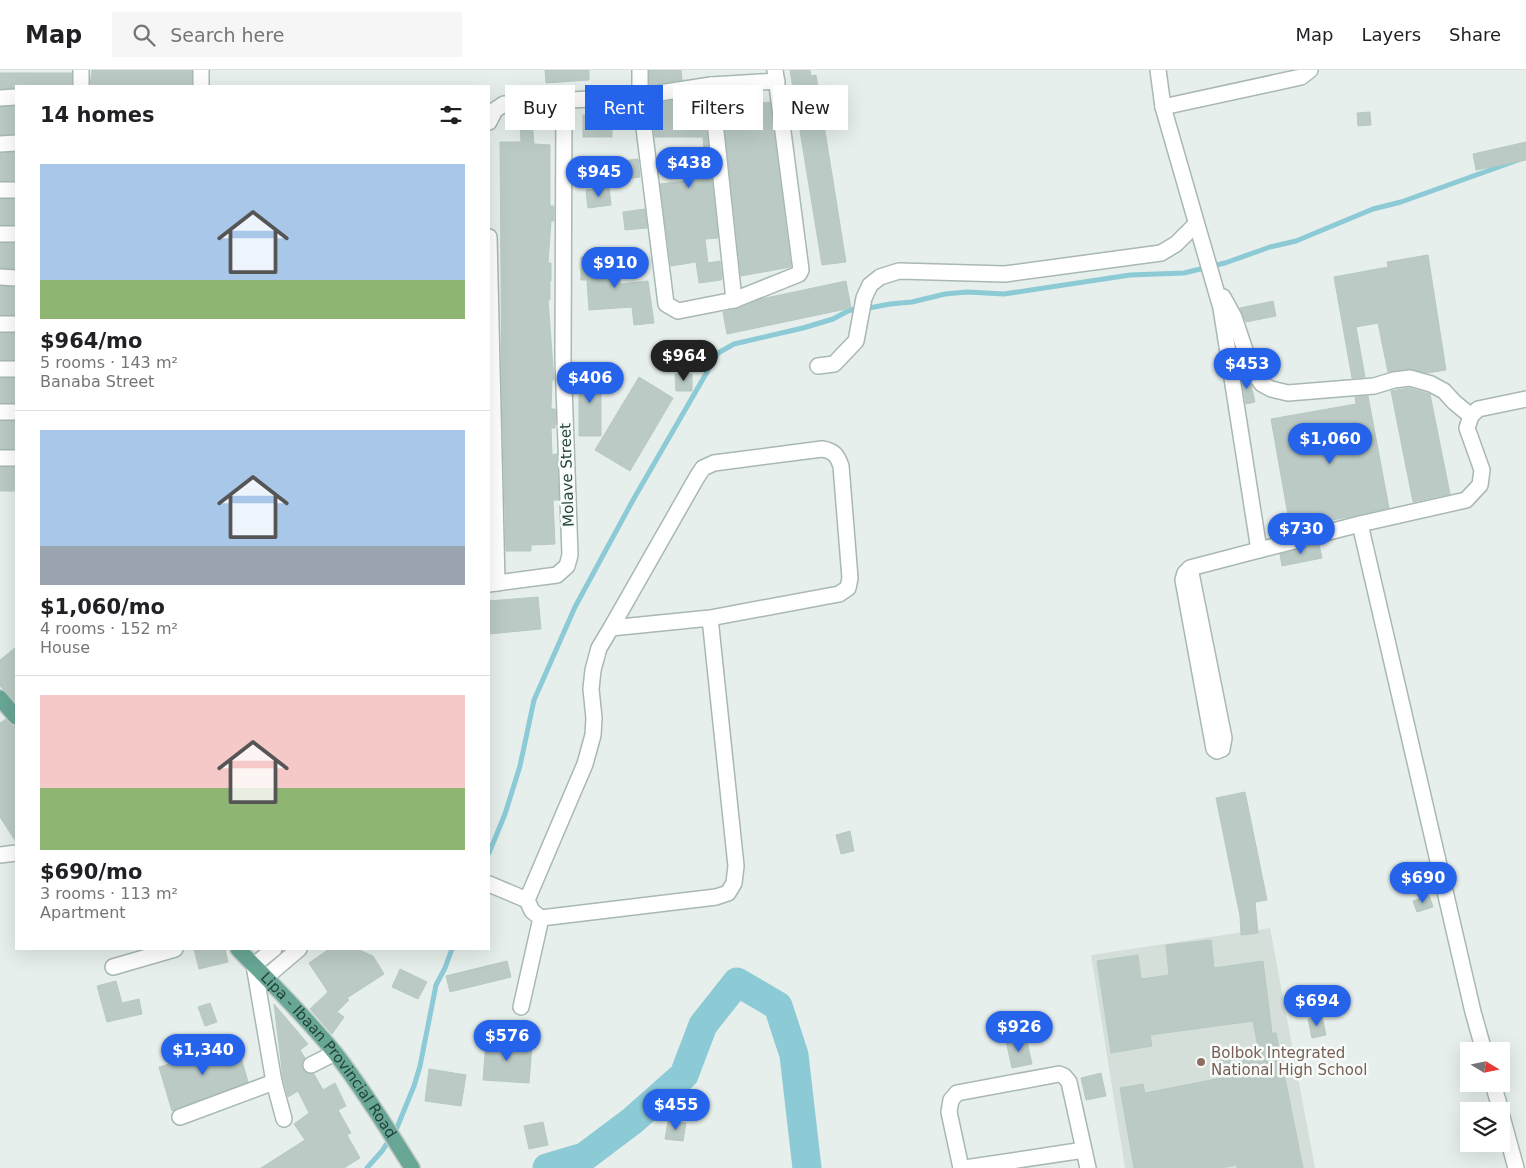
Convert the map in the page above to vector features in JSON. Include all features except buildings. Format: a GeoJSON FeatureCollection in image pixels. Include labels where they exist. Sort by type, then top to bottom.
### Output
{"type":"FeatureCollection","features":[{"type":"Feature","properties":{"kind":"main road"},"geometry":{"type":"LineString","coordinates":[[0,698],[15,717]]}},
{"type":"Feature","properties":{"kind":"main road","name":"Lipa - Ibaan Provincial Road"},"geometry":{"type":"LineString","coordinates":[[239,950],[335,1053],[382,1120],[412,1168]]}},
{"type":"Feature","properties":{"kind":"street"},"geometry":{"type":"LineString","coordinates":[[81,70],[81,85]]}},
{"type":"Feature","properties":{"kind":"street"},"geometry":{"type":"LineString","coordinates":[[201,70],[201,85]]}},
{"type":"Feature","properties":{"kind":"street"},"geometry":{"type":"LineString","coordinates":[[640,70],[640,85]]}},
{"type":"Feature","properties":{"kind":"street"},"geometry":{"type":"LineString","coordinates":[[1158,70],[1164,107],[1221,308],[1259,550]]}},
{"type":"Feature","properties":{"kind":"street"},"geometry":{"type":"LineString","coordinates":[[1164,107],[1301,77],[1310,70]]}},
{"type":"Feature","properties":{"kind":"street"},"geometry":{"type":"LineString","coordinates":[[644,130],[666,304],[678,311],[734,300],[799,274],[802,270],[776,76],[711,85]]}},
{"type":"Feature","properties":{"kind":"street"},"geometry":{"type":"LineString","coordinates":[[0,98],[15,98]]}},
{"type":"Feature","properties":{"kind":"street"},"geometry":{"type":"LineString","coordinates":[[490,120],[495,110],[505,104]]}},
{"type":"Feature","properties":{"kind":"street","name":"Molave Street"},"geometry":{"type":"LineString","coordinates":[[493,583],[558,575],[566,566],[570,555],[562,359],[564,130]]}},
{"type":"Feature","properties":{"kind":"street"},"geometry":{"type":"LineString","coordinates":[[716,130],[734,300]]}},
{"type":"Feature","properties":{"kind":"street"},"geometry":{"type":"LineString","coordinates":[[0,144],[15,143]]}},
{"type":"Feature","properties":{"kind":"street"},"geometry":{"type":"LineString","coordinates":[[0,190],[15,190]]}},
{"type":"Feature","properties":{"kind":"street"},"geometry":{"type":"LineString","coordinates":[[818,366],[834,364],[856,341],[864,298],[870,285],[880,277],[899,271],[1005,274],[1161,253],[1176,244],[1196,224]]}},
{"type":"Feature","properties":{"kind":"street"},"geometry":{"type":"LineString","coordinates":[[0,234],[15,234]]}},
{"type":"Feature","properties":{"kind":"street"},"geometry":{"type":"LineString","coordinates":[[1204,252],[1226,305],[1234,317],[1252,370],[1262,384],[1288,394],[1374,386],[1394,380],[1410,378],[1431,384],[1444,391],[1471,416]]}},
{"type":"Feature","properties":{"kind":"street"},"geometry":{"type":"LineString","coordinates":[[0,277],[15,278]]}},
{"type":"Feature","properties":{"kind":"street"},"geometry":{"type":"LineString","coordinates":[[490,323],[493,583]]}},
{"type":"Feature","properties":{"kind":"street"},"geometry":{"type":"LineString","coordinates":[[0,324],[15,324]]}},
{"type":"Feature","properties":{"kind":"street"},"geometry":{"type":"LineString","coordinates":[[0,369],[15,368]]}},
{"type":"Feature","properties":{"kind":"street"},"geometry":{"type":"LineString","coordinates":[[1204,668],[1190,568],[1360,524],[1466,500],[1480,485],[1482,470],[1467,428],[1471,416],[1478,409],[1526,399]]}},
{"type":"Feature","properties":{"kind":"street"},"geometry":{"type":"LineString","coordinates":[[0,412],[15,412]]}},
{"type":"Feature","properties":{"kind":"street"},"geometry":{"type":"LineString","coordinates":[[527,900],[585,764],[593,735],[594,718],[591,689],[593,670],[599,648],[610,628],[703,468],[714,464],[822,449],[831,450],[837,455],[841,466],[850,578],[848,588],[839,594],[710,618],[610,628]]}},
{"type":"Feature","properties":{"kind":"street"},"geometry":{"type":"LineString","coordinates":[[1360,524],[1482,1042]]}},
{"type":"Feature","properties":{"kind":"street"},"geometry":{"type":"LineString","coordinates":[[490,884],[527,900],[532,912],[541,918],[728,894],[734,883],[736,866],[710,618]]}},
{"type":"Feature","properties":{"kind":"street"},"geometry":{"type":"LineString","coordinates":[[0,855],[15,853]]}},
{"type":"Feature","properties":{"kind":"street"},"geometry":{"type":"LineString","coordinates":[[521,1007],[541,918]]}},
{"type":"Feature","properties":{"kind":"street"},"geometry":{"type":"LineString","coordinates":[[113,966],[171,950]]}},
{"type":"Feature","properties":{"kind":"street"},"geometry":{"type":"LineString","coordinates":[[273,950],[254,965],[274,1082],[284,1119]]}},
{"type":"Feature","properties":{"kind":"street"},"geometry":{"type":"LineString","coordinates":[[266,978],[299,950]]}},
{"type":"Feature","properties":{"kind":"street"},"geometry":{"type":"LineString","coordinates":[[311,1065],[335,1053]]}},
{"type":"Feature","properties":{"kind":"street"},"geometry":{"type":"LineString","coordinates":[[1084,1150],[963,1168],[949,1112],[951,1100],[957,1093],[1048,1075],[1059,1074],[1064,1076],[1069,1082],[1088,1168]]}},
{"type":"Feature","properties":{"kind":"street"},"geometry":{"type":"LineString","coordinates":[[180,1117],[274,1082]]}},
{"type":"Feature","properties":{"kind":"street"},"geometry":{"type":"LineString","coordinates":[[1510,1146],[1516,1168]]}},
{"type":"Feature","properties":{"kind":"shaded area","name":"Bolbok Integrated National High School"},"geometry":{"type":"Polygon","coordinates":[[[1270,928],[1315,1168],[1125,1168],[1091,955],[1270,928]]]}},
{"type":"Feature","properties":{"kind":"waterway"},"geometry":{"type":"LineString","coordinates":[[869,308],[912,302],[945,294],[967,292],[1004,294],[1130,275],[1184,273],[1225,263],[1270,247],[1296,241],[1373,209],[1401,202],[1526,157]]}},
{"type":"Feature","properties":{"kind":"waterway"},"geometry":{"type":"LineString","coordinates":[[490,851],[505,814],[520,766],[534,700],[575,607],[633,500],[718,353],[734,344],[803,328],[833,319],[858,308]]}},
{"type":"Feature","properties":{"kind":"waterway"},"geometry":{"type":"LineString","coordinates":[[367,1168],[382,1151],[396,1130],[414,1086],[420,1066],[436,985],[452,950]]}},
{"type":"Feature","properties":{"kind":"waterway"},"geometry":{"type":"LineString","coordinates":[[547,1168],[584,1157],[632,1121],[684,1075],[703,1025],[737,982],[778,1006],[794,1055],[807,1168]]}},
{"type":"Feature","properties":{"kind":"place","name":"Bolbok Integrated National High School"},"geometry":{"type":"Point","coordinates":[1201,1062]}}]}
